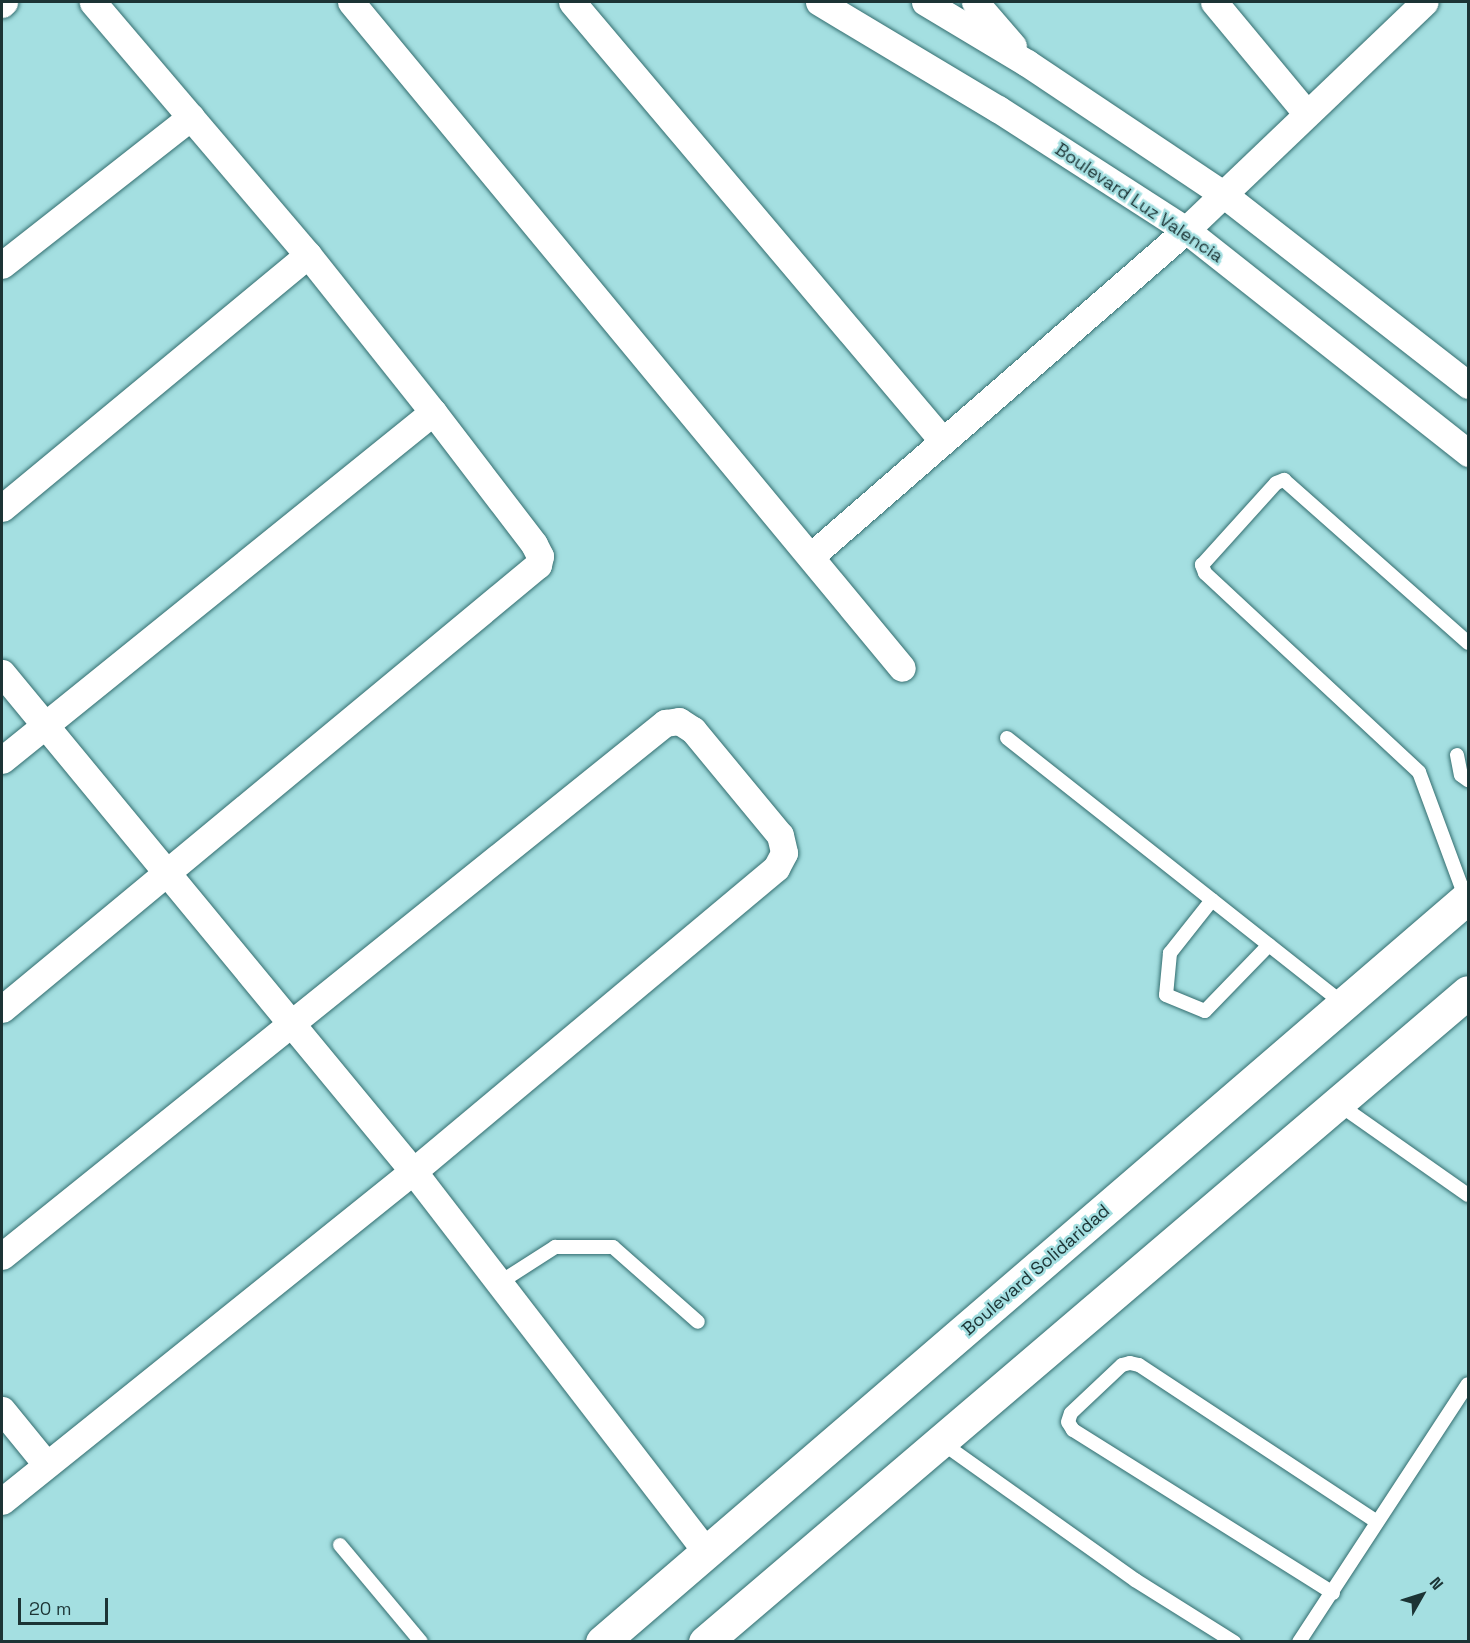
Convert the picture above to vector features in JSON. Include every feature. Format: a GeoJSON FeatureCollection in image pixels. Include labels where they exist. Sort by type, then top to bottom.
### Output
{"type":"FeatureCollection","features":[{"type":"Feature","properties":{"kind":"main road","name":"Boulevard Solidaridad"},"geometry":{"type":"LineString","coordinates":[[602,1641],[1467,898]]}},
{"type":"Feature","properties":{"kind":"main road"},"geometry":{"type":"LineString","coordinates":[[705,1641],[1468,992]]}},
{"type":"Feature","properties":{"kind":"street"},"geometry":{"type":"LineString","coordinates":[[2,1009],[538,565],[540,556],[534,544],[433,412],[308,255],[93,2]]}},
{"type":"Feature","properties":{"kind":"street"},"geometry":{"type":"LineString","coordinates":[[351,2],[902,668]]}},
{"type":"Feature","properties":{"kind":"street"},"geometry":{"type":"LineString","coordinates":[[572,2],[942,440]]}},
{"type":"Feature","properties":{"kind":"street","name":"Boulevard Luz Valencia"},"geometry":{"type":"LineString","coordinates":[[819,2],[998,109],[1186,230],[1468,453]]}},
{"type":"Feature","properties":{"kind":"street"},"geometry":{"type":"LineString","coordinates":[[925,2],[1027,63],[1223,194],[1468,385]]}},
{"type":"Feature","properties":{"kind":"street"},"geometry":{"type":"LineString","coordinates":[[975,2],[1027,63]]}},
{"type":"Feature","properties":{"kind":"street"},"geometry":{"type":"LineString","coordinates":[[1214,2],[1306,113]]}},
{"type":"Feature","properties":{"kind":"street"},"geometry":{"type":"LineString","coordinates":[[811,556],[1186,230],[1306,113],[1425,2]]}},
{"type":"Feature","properties":{"kind":"street"},"geometry":{"type":"LineString","coordinates":[[2,265],[191,117]]}},
{"type":"Feature","properties":{"kind":"street"},"geometry":{"type":"LineString","coordinates":[[2,508],[308,255]]}},
{"type":"Feature","properties":{"kind":"street"},"geometry":{"type":"LineString","coordinates":[[2,760],[433,412]]}},
{"type":"Feature","properties":{"kind":"street"},"geometry":{"type":"LineString","coordinates":[[2,673],[413,1171],[707,1553]]}},
{"type":"Feature","properties":{"kind":"street"},"geometry":{"type":"LineString","coordinates":[[2,1256],[665,723],[679,721],[693,730],[780,835],[784,853],[776,868],[413,1171],[2,1501]]}},
{"type":"Feature","properties":{"kind":"street"},"geometry":{"type":"LineString","coordinates":[[2,1410],[46,1464]]}},
{"type":"Feature","properties":{"kind":"lane"},"geometry":{"type":"LineString","coordinates":[[1467,898],[1419,772],[1205,573],[1202,565],[1276,483],[1284,480],[1468,643]]}},
{"type":"Feature","properties":{"kind":"lane"},"geometry":{"type":"LineString","coordinates":[[1007,738],[1344,1004]]}},
{"type":"Feature","properties":{"kind":"lane"},"geometry":{"type":"LineString","coordinates":[[1457,754],[1461,775],[1468,780]]}},
{"type":"Feature","properties":{"kind":"lane"},"geometry":{"type":"LineString","coordinates":[[1212,900],[1170,953],[1166,995],[1205,1011],[1269,945]]}},
{"type":"Feature","properties":{"kind":"lane"},"geometry":{"type":"LineString","coordinates":[[1337,1103],[1468,1195]]}},
{"type":"Feature","properties":{"kind":"lane"},"geometry":{"type":"LineString","coordinates":[[499,1283],[555,1247],[613,1247],[698,1322]]}},
{"type":"Feature","properties":{"kind":"lane"},"geometry":{"type":"LineString","coordinates":[[1333,1593],[1072,1430],[1068,1422],[1071,1413],[1122,1365],[1130,1363],[1139,1365],[1377,1522]]}},
{"type":"Feature","properties":{"kind":"lane"},"geometry":{"type":"LineString","coordinates":[[1299,1641],[1333,1593],[1468,1384]]}},
{"type":"Feature","properties":{"kind":"lane"},"geometry":{"type":"LineString","coordinates":[[940,1441],[1135,1580],[1234,1641]]}},
{"type":"Feature","properties":{"kind":"lane"},"geometry":{"type":"LineString","coordinates":[[340,1545],[421,1641]]}}]}
